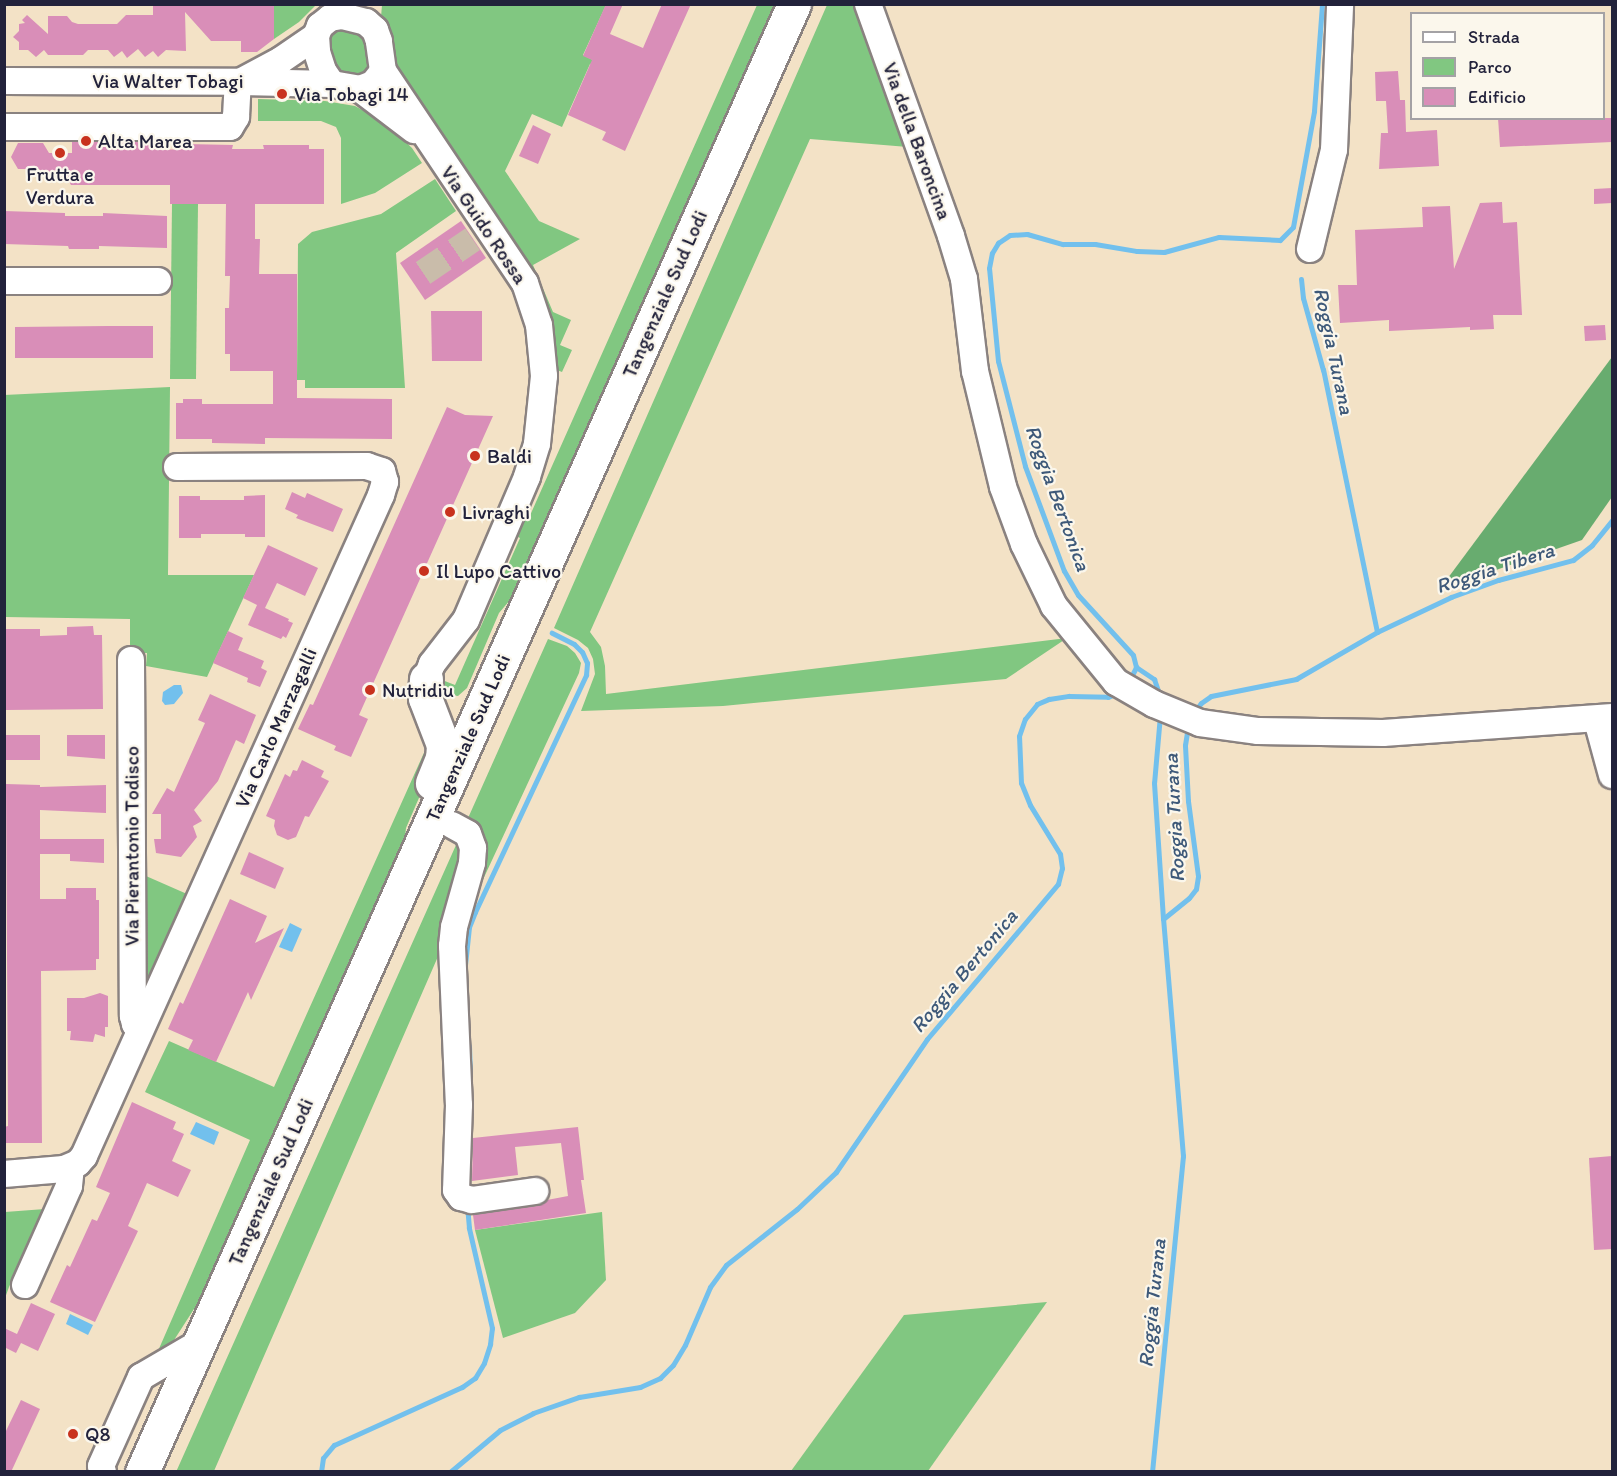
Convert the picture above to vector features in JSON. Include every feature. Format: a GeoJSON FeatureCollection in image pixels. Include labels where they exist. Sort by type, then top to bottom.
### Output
{"type":"FeatureCollection","features":[{"type":"Feature","properties":{"kind":"highway","name":"Tangenziale Sud Lodi"},"geometry":{"type":"LineString","coordinates":[[142,1472],[794,4]]}},
{"type":"Feature","properties":{"kind":"highway","name":"Tangenziale Sud Lodi"},"geometry":{"type":"LineString","coordinates":[[164,1472],[815,4]]}},
{"type":"Feature","properties":{"kind":"highway"},"geometry":{"type":"LineString","coordinates":[[426,679],[427,689],[438,701],[457,705],[469,700],[503,626],[531,597]]}},
{"type":"Feature","properties":{"kind":"highway"},"geometry":{"type":"LineString","coordinates":[[416,856],[416,821],[443,752],[426,698],[426,679]]}},
{"type":"Feature","properties":{"kind":"street"},"geometry":{"type":"LineString","coordinates":[[327,20],[317,52],[323,71],[332,84],[360,88],[373,84],[382,71],[373,4]]}},
{"type":"Feature","properties":{"kind":"street","name":"Via della Baroncina"},"geometry":{"type":"LineString","coordinates":[[868,4],[951,236],[964,279],[983,410],[1003,487],[1024,544],[1054,606],[1123,687],[1177,714],[1258,731],[1383,733],[1605,718]]}},
{"type":"Feature","properties":{"kind":"street"},"geometry":{"type":"LineString","coordinates":[[1310,249],[1334,150],[1340,4]]}},
{"type":"Feature","properties":{"kind":"street"},"geometry":{"type":"LineString","coordinates":[[4,127],[224,128],[231,125],[236,117],[239,82],[281,60],[327,20],[353,17],[366,22],[375,30]]}},
{"type":"Feature","properties":{"kind":"street","name":"Via Guido Rossa"},"geometry":{"type":"LineString","coordinates":[[382,71],[429,142],[481,234],[516,267],[533,303],[542,347],[544,376],[537,444],[511,516],[466,620],[432,664],[426,679]]}},
{"type":"Feature","properties":{"kind":"street","name":"Via Walter Tobagi"},"geometry":{"type":"LineString","coordinates":[[4,81],[332,84]]}},
{"type":"Feature","properties":{"kind":"street","name":"Via Guido Rossa"},"geometry":{"type":"LineString","coordinates":[[360,88],[429,142]]}},
{"type":"Feature","properties":{"kind":"street"},"geometry":{"type":"LineString","coordinates":[[4,281],[158,281]]}},
{"type":"Feature","properties":{"kind":"street","name":"Via Carlo Marzagalli"},"geometry":{"type":"LineString","coordinates":[[71,1167],[84,1156],[385,482],[382,471],[367,466],[177,467]]}},
{"type":"Feature","properties":{"kind":"street","name":"Via Pierantonio Todisco"},"geometry":{"type":"LineString","coordinates":[[131,660],[133,1016],[135,1024],[141,1028]]}},
{"type":"Feature","properties":{"kind":"street"},"geometry":{"type":"LineString","coordinates":[[1605,718],[1612,775]]}},
{"type":"Feature","properties":{"kind":"street"},"geometry":{"type":"LineString","coordinates":[[452,825],[468,834],[473,849],[472,863],[454,927],[452,946],[459,1105],[456,1190],[466,1199],[535,1191]]}},
{"type":"Feature","properties":{"kind":"street"},"geometry":{"type":"LineString","coordinates":[[4,1174],[71,1167],[69,1186],[25,1285]]}},
{"type":"Feature","properties":{"kind":"street"},"geometry":{"type":"LineString","coordinates":[[103,1472],[101,1466],[141,1377],[199,1343]]}},
{"type":"Feature","properties":{"kind":"green space"},"geometry":{"type":"Polygon","coordinates":[[[274,4],[316,5],[299,22],[274,39],[274,4]]]}},
{"type":"Feature","properties":{"kind":"green space"},"geometry":{"type":"Polygon","coordinates":[[[382,5],[606,5],[583,55],[597,62],[590,64],[562,127],[532,114],[505,171],[539,221],[580,239],[533,265],[553,312],[571,320],[560,345],[572,350],[562,372],[557,370],[549,318],[395,70],[381,17],[382,5]]]}},
{"type":"Feature","properties":{"kind":"green space"},"geometry":{"type":"Polygon","coordinates":[[[757,5],[779,5],[516,593],[499,613],[467,688],[458,696],[443,694],[438,690],[437,678],[455,685],[520,538],[508,532],[514,516],[528,520],[757,5]]]}},
{"type":"Feature","properties":{"kind":"green space"},"geometry":{"type":"Polygon","coordinates":[[[827,5],[861,5],[908,147],[810,139],[590,632],[601,647],[605,666],[606,694],[1067,638],[1006,679],[723,706],[581,711],[595,674],[593,659],[588,648],[578,640],[554,628],[827,5]]]}},
{"type":"Feature","properties":{"kind":"green space"},"geometry":{"type":"Polygon","coordinates":[[[331,28],[355,29],[366,42],[370,66],[365,76],[341,76],[330,61],[328,32],[331,28]]]}},
{"type":"Feature","properties":{"kind":"green space"},"geometry":{"type":"Polygon","coordinates":[[[258,99],[325,101],[355,106],[386,123],[412,148],[422,163],[375,193],[341,204],[341,138],[336,127],[321,121],[258,121],[258,99]]]}},
{"type":"Feature","properties":{"kind":"green space"},"geometry":{"type":"Polygon","coordinates":[[[435,179],[456,211],[396,253],[405,388],[305,388],[305,380],[297,380],[298,244],[312,232],[381,214],[435,179]]]}},
{"type":"Feature","properties":{"kind":"green space"},"geometry":{"type":"Polygon","coordinates":[[[172,204],[198,204],[196,379],[170,379],[172,204]]]}},
{"type":"Feature","properties":{"kind":"green space"},"geometry":{"type":"Polygon","coordinates":[[[1612,357],[1612,497],[1582,540],[1439,590],[1612,357]]]}},
{"type":"Feature","properties":{"kind":"green space"},"geometry":{"type":"Polygon","coordinates":[[[170,387],[168,575],[254,575],[207,677],[146,666],[147,653],[130,653],[130,619],[5,617],[4,395],[170,387]]]}},
{"type":"Feature","properties":{"kind":"green space"},"geometry":{"type":"Polygon","coordinates":[[[548,639],[567,646],[575,653],[581,663],[579,673],[473,901],[443,945],[214,1471],[176,1472],[548,639]]]}},
{"type":"Feature","properties":{"kind":"green space"},"geometry":{"type":"Polygon","coordinates":[[[427,746],[431,770],[406,828],[403,859],[208,1298],[194,1309],[167,1351],[158,1351],[250,1140],[145,1092],[169,1041],[274,1087],[427,746]]]}},
{"type":"Feature","properties":{"kind":"green space"},"geometry":{"type":"Polygon","coordinates":[[[146,876],[187,894],[149,978],[146,977],[146,876]]]}},
{"type":"Feature","properties":{"kind":"green space"},"geometry":{"type":"Polygon","coordinates":[[[45,1209],[9,1287],[5,1298],[5,1212],[45,1209]]]}},
{"type":"Feature","properties":{"kind":"green space"},"geometry":{"type":"Polygon","coordinates":[[[602,1212],[606,1280],[575,1313],[503,1338],[475,1230],[602,1212]]]}},
{"type":"Feature","properties":{"kind":"green space"},"geometry":{"type":"Polygon","coordinates":[[[1047,1302],[928,1471],[791,1471],[904,1315],[1047,1302]]]}},
{"type":"Feature","properties":{"kind":"water"},"geometry":{"type":"Polygon","coordinates":[[[174,685],[181,685],[183,693],[174,704],[165,705],[162,701],[163,692],[174,685]]]}},
{"type":"Feature","properties":{"kind":"water"},"geometry":{"type":"Polygon","coordinates":[[[290,923],[302,929],[292,952],[279,947],[290,923]]]}},
{"type":"Feature","properties":{"kind":"water"},"geometry":{"type":"Polygon","coordinates":[[[196,1122],[219,1132],[214,1145],[190,1134],[196,1122]]]}},
{"type":"Feature","properties":{"kind":"water"},"geometry":{"type":"Polygon","coordinates":[[[70,1314],[93,1325],[88,1335],[66,1324],[70,1314]]]}},
{"type":"Feature","properties":{"kind":"building"},"geometry":{"type":"Polygon","coordinates":[[[153,4],[274,4],[274,39],[257,52],[241,52],[241,41],[211,41],[185,12],[186,51],[166,50],[158,57],[153,51],[145,57],[138,49],[127,58],[122,51],[114,57],[108,50],[88,50],[83,55],[48,55],[44,50],[36,57],[28,50],[19,50],[19,42],[13,37],[19,31],[19,24],[25,23],[22,20],[27,15],[48,34],[48,16],[67,16],[72,22],[78,24],[117,24],[126,15],[153,15],[153,4]]]}},
{"type":"Feature","properties":{"kind":"building"},"geometry":{"type":"Polygon","coordinates":[[[606,4],[623,4],[610,34],[643,48],[662,4],[691,4],[625,151],[602,140],[606,132],[568,115],[592,60],[583,56],[606,4]]]}},
{"type":"Feature","properties":{"kind":"building"},"geometry":{"type":"Polygon","coordinates":[[[1398,71],[1400,100],[1405,100],[1406,132],[1437,130],[1439,166],[1379,169],[1381,133],[1388,133],[1386,101],[1376,101],[1375,72],[1398,71]]]}},
{"type":"Feature","properties":{"kind":"building"},"geometry":{"type":"Polygon","coordinates":[[[1605,118],[1612,118],[1612,142],[1500,147],[1498,120],[1605,120],[1605,118]]]}},
{"type":"Feature","properties":{"kind":"building"},"geometry":{"type":"Polygon","coordinates":[[[533,125],[551,134],[538,164],[519,156],[533,125]]]}},
{"type":"Feature","properties":{"kind":"building"},"geometry":{"type":"Polygon","coordinates":[[[72,142],[158,142],[157,150],[185,149],[185,144],[233,145],[232,149],[264,149],[263,145],[309,145],[309,149],[324,149],[324,204],[255,204],[255,239],[260,239],[259,274],[297,274],[297,398],[392,399],[392,439],[265,438],[265,444],[212,443],[212,439],[176,439],[176,403],[183,403],[183,399],[202,399],[202,404],[273,404],[273,371],[230,371],[230,354],[225,354],[225,308],[229,308],[230,276],[225,276],[226,204],[170,204],[170,185],[71,185],[67,178],[46,178],[39,169],[18,169],[11,157],[18,143],[43,143],[49,153],[72,153],[72,142]]]}},
{"type":"Feature","properties":{"kind":"building"},"geometry":{"type":"Polygon","coordinates":[[[1612,188],[1612,203],[1594,204],[1594,189],[1612,188]]]}},
{"type":"Feature","properties":{"kind":"building"},"geometry":{"type":"Polygon","coordinates":[[[1502,202],[1503,223],[1517,222],[1522,315],[1493,315],[1494,329],[1470,330],[1470,327],[1389,331],[1389,320],[1340,323],[1338,285],[1357,285],[1355,230],[1423,227],[1422,207],[1450,206],[1454,269],[1480,203],[1502,202]]]}},
{"type":"Feature","properties":{"kind":"building"},"geometry":{"type":"Polygon","coordinates":[[[4,211],[65,213],[65,216],[103,216],[103,213],[167,216],[167,248],[99,246],[99,249],[69,249],[68,246],[4,244],[4,211]]]}},
{"type":"Feature","properties":{"kind":"building"},"geometry":{"type":"Polygon","coordinates":[[[461,221],[486,258],[425,300],[400,263],[461,221]]]}},
{"type":"Feature","properties":{"kind":"building"},"geometry":{"type":"Polygon","coordinates":[[[431,311],[482,311],[482,361],[432,361],[431,311]]]}},
{"type":"Feature","properties":{"kind":"building"},"geometry":{"type":"Polygon","coordinates":[[[1605,325],[1606,340],[1585,341],[1584,326],[1605,325]]]}},
{"type":"Feature","properties":{"kind":"building"},"geometry":{"type":"Polygon","coordinates":[[[153,326],[153,358],[15,358],[15,327],[153,326]]]}},
{"type":"Feature","properties":{"kind":"building"},"geometry":{"type":"Polygon","coordinates":[[[447,407],[465,415],[493,416],[359,715],[368,719],[351,757],[334,750],[336,746],[298,729],[310,704],[313,705],[447,407]]]}},
{"type":"Feature","properties":{"kind":"building"},"geometry":{"type":"Polygon","coordinates":[[[292,492],[305,498],[307,493],[343,509],[333,532],[296,518],[298,515],[285,509],[292,492]]]}},
{"type":"Feature","properties":{"kind":"building"},"geometry":{"type":"Polygon","coordinates":[[[265,495],[265,537],[245,537],[245,534],[201,534],[201,538],[179,538],[179,496],[200,496],[200,500],[244,500],[244,496],[265,495]]]}},
{"type":"Feature","properties":{"kind":"building"},"geometry":{"type":"Polygon","coordinates":[[[268,545],[318,568],[305,596],[277,583],[265,608],[293,623],[286,638],[283,636],[281,639],[248,625],[257,605],[243,598],[268,545]]]}},
{"type":"Feature","properties":{"kind":"building"},"geometry":{"type":"Polygon","coordinates":[[[93,626],[94,635],[102,635],[103,709],[6,710],[4,629],[40,629],[40,636],[67,635],[67,627],[93,626]]]}},
{"type":"Feature","properties":{"kind":"building"},"geometry":{"type":"Polygon","coordinates":[[[228,631],[243,638],[238,650],[264,661],[261,668],[267,671],[260,687],[247,682],[248,678],[213,663],[228,631]]]}},
{"type":"Feature","properties":{"kind":"building"},"geometry":{"type":"Polygon","coordinates":[[[210,694],[256,715],[244,744],[236,740],[218,781],[194,810],[202,821],[193,826],[197,837],[181,857],[156,853],[154,839],[161,839],[161,814],[152,814],[167,788],[174,792],[205,723],[198,720],[210,694]]]}},
{"type":"Feature","properties":{"kind":"building"},"geometry":{"type":"Polygon","coordinates":[[[6,735],[40,735],[40,760],[6,760],[6,735]]]}},
{"type":"Feature","properties":{"kind":"building"},"geometry":{"type":"Polygon","coordinates":[[[67,735],[105,735],[105,759],[67,756],[67,735]]]}},
{"type":"Feature","properties":{"kind":"building"},"geometry":{"type":"Polygon","coordinates":[[[302,760],[324,771],[321,777],[329,781],[309,817],[305,816],[296,837],[288,840],[277,835],[275,820],[266,816],[285,774],[290,777],[293,770],[297,771],[302,760]]]}},
{"type":"Feature","properties":{"kind":"building"},"geometry":{"type":"Polygon","coordinates":[[[6,784],[40,785],[40,787],[106,785],[106,813],[40,810],[40,839],[104,839],[104,863],[70,861],[70,854],[40,854],[40,899],[66,899],[66,888],[96,888],[96,900],[99,900],[99,959],[96,959],[96,970],[41,971],[42,1143],[4,1143],[4,1127],[8,1126],[6,784]]]}},
{"type":"Feature","properties":{"kind":"building"},"geometry":{"type":"Polygon","coordinates":[[[249,852],[284,868],[275,889],[240,874],[249,852]]]}},
{"type":"Feature","properties":{"kind":"building"},"geometry":{"type":"Polygon","coordinates":[[[230,899],[267,916],[255,943],[284,928],[251,1000],[248,992],[216,1062],[188,1050],[193,1040],[168,1029],[180,1002],[183,1004],[230,899]]]}},
{"type":"Feature","properties":{"kind":"building"},"geometry":{"type":"Polygon","coordinates":[[[100,993],[108,996],[108,1027],[105,1027],[105,1037],[95,1034],[93,1042],[70,1040],[71,1031],[67,1031],[67,998],[84,998],[100,993]]]}},
{"type":"Feature","properties":{"kind":"building"},"geometry":{"type":"Polygon","coordinates":[[[132,1102],[176,1122],[173,1129],[184,1134],[172,1161],[191,1170],[178,1197],[147,1183],[128,1226],[138,1231],[95,1322],[50,1302],[67,1265],[70,1267],[92,1219],[97,1221],[110,1193],[96,1187],[132,1102]]]}},
{"type":"Feature","properties":{"kind":"building"},"geometry":{"type":"Polygon","coordinates":[[[578,1127],[584,1180],[581,1180],[586,1213],[475,1230],[473,1215],[537,1206],[547,1200],[568,1196],[561,1143],[515,1147],[518,1175],[472,1181],[473,1138],[578,1127]]]}},
{"type":"Feature","properties":{"kind":"building"},"geometry":{"type":"Polygon","coordinates":[[[1612,1156],[1612,1249],[1594,1250],[1589,1158],[1612,1156]]]}},
{"type":"Feature","properties":{"kind":"building"},"geometry":{"type":"Polygon","coordinates":[[[31,1303],[55,1314],[38,1351],[21,1343],[16,1353],[4,1347],[4,1328],[17,1334],[31,1303]]]}},
{"type":"Feature","properties":{"kind":"building"},"geometry":{"type":"Polygon","coordinates":[[[21,1400],[40,1409],[11,1472],[4,1472],[4,1435],[21,1400]]]}},
{"type":"Feature","properties":{"kind":"waterway","name":"Roggia Bertonica"},"geometry":{"type":"LineString","coordinates":[[1129,681],[1136,667],[1133,655],[1078,595],[1064,571],[1025,466],[998,361],[989,268],[992,253],[998,243],[1010,235],[1027,234],[1063,244],[1095,244],[1137,251],[1164,252],[1219,237],[1280,240],[1293,227],[1314,111],[1322,4]]}},
{"type":"Feature","properties":{"kind":"waterway","name":"Roggia Turana"},"geometry":{"type":"LineString","coordinates":[[1194,712],[1211,696],[1296,679],[1377,632],[1323,370],[1303,298],[1301,279]]}},
{"type":"Feature","properties":{"kind":"waterway","name":"Roggia Tibera"},"geometry":{"type":"LineString","coordinates":[[1377,632],[1451,597],[1498,580],[1573,560],[1592,545],[1612,520]]}},
{"type":"Feature","properties":{"kind":"waterway"},"geometry":{"type":"LineString","coordinates":[[465,965],[469,927],[475,912],[586,675],[587,663],[582,652],[574,644],[552,633]]}},
{"type":"Feature","properties":{"kind":"waterway"},"geometry":{"type":"LineString","coordinates":[[1136,667],[1154,679],[1161,699]]}},
{"type":"Feature","properties":{"kind":"waterway","name":"Roggia Bertonica"},"geometry":{"type":"LineString","coordinates":[[450,1472],[500,1430],[533,1413],[579,1397],[640,1387],[660,1378],[673,1365],[685,1345],[710,1287],[726,1265],[797,1209],[836,1172],[927,1039],[1058,884],[1062,868],[1060,854],[1030,805],[1021,783],[1019,736],[1025,719],[1037,704],[1049,699],[1069,696],[1108,697],[1119,692]]}},
{"type":"Feature","properties":{"kind":"waterway"},"geometry":{"type":"LineString","coordinates":[[1160,715],[1154,783],[1163,919]]}},
{"type":"Feature","properties":{"kind":"waterway","name":"Roggia Turana"},"geometry":{"type":"LineString","coordinates":[[1152,1472],[1183,1156],[1163,919],[1189,898],[1196,889],[1198,876],[1188,801],[1185,745],[1188,727]]}},
{"type":"Feature","properties":{"kind":"waterway"},"geometry":{"type":"LineString","coordinates":[[469,1046],[470,1076]]}},
{"type":"Feature","properties":{"kind":"waterway"},"geometry":{"type":"LineString","coordinates":[[321,1472],[323,1458],[334,1445],[462,1387],[475,1378],[484,1363],[492,1328],[469,1228],[467,1205]]}},
{"type":"Feature","properties":{"kind":"tunnel"},"geometry":{"type":"LineString","coordinates":[[423,273],[473,239]]}},
{"type":"Feature","properties":{"kind":"place","name":"Via Tobagi 14"},"geometry":{"type":"Point","coordinates":[282,94]}},
{"type":"Feature","properties":{"kind":"place","name":"Alta Marea"},"geometry":{"type":"Point","coordinates":[86,141]}},
{"type":"Feature","properties":{"kind":"place","name":"Frutta e Verdura"},"geometry":{"type":"Point","coordinates":[60,153]}},
{"type":"Feature","properties":{"kind":"place","name":"Baldi"},"geometry":{"type":"Point","coordinates":[475,456]}},
{"type":"Feature","properties":{"kind":"place","name":"Livraghi"},"geometry":{"type":"Point","coordinates":[450,512]}},
{"type":"Feature","properties":{"kind":"place","name":"Il Lupo Cattivo"},"geometry":{"type":"Point","coordinates":[424,571]}},
{"type":"Feature","properties":{"kind":"place","name":"Nutridiu"},"geometry":{"type":"Point","coordinates":[370,690]}},
{"type":"Feature","properties":{"kind":"place","name":"Q8"},"geometry":{"type":"Point","coordinates":[73,1434]}}]}
